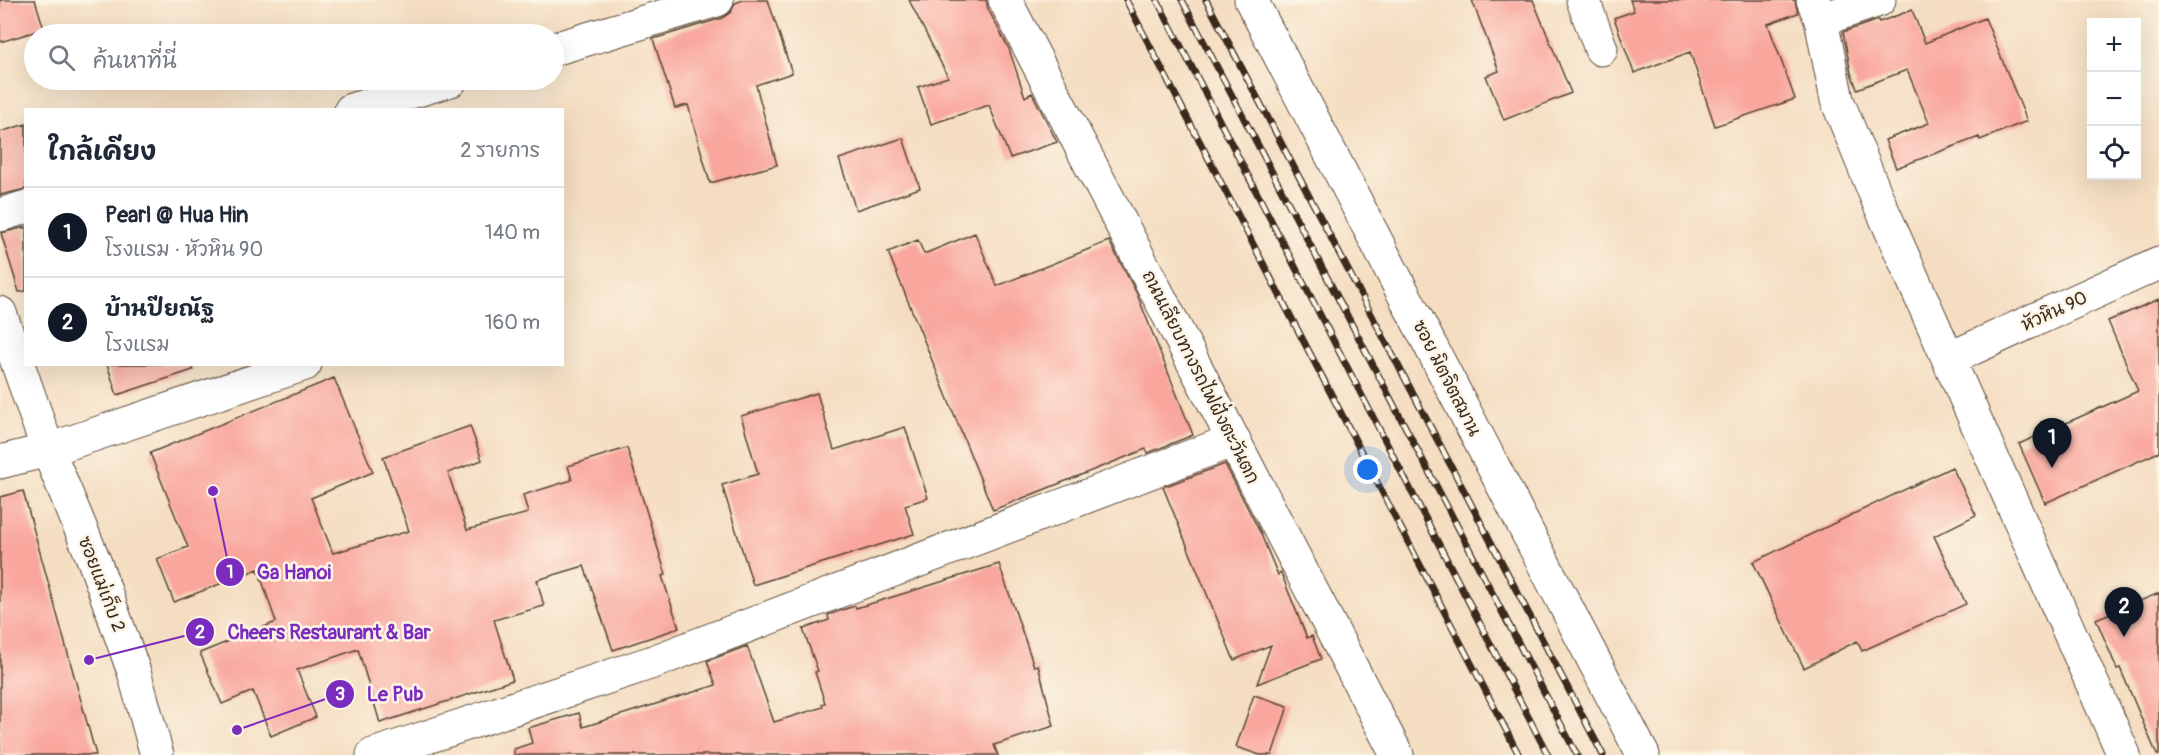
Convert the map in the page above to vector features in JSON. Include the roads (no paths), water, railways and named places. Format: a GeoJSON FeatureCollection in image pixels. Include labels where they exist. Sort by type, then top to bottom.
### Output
{"type":"FeatureCollection","features":[{"type":"Feature","properties":{"kind":"street"},"geometry":{"type":"LineString","coordinates":[[564,46],[717,0]]}},
{"type":"Feature","properties":{"kind":"street","name":"ถนนเลียบทางรถไฟฝั่งตะวันตก"},"geometry":{"type":"LineString","coordinates":[[1005,0],[1397,755]]}},
{"type":"Feature","properties":{"kind":"street","name":"ซอย มิตจิตสมาน"},"geometry":{"type":"LineString","coordinates":[[1251,0],[1643,755]]}},
{"type":"Feature","properties":{"kind":"street"},"geometry":{"type":"LineString","coordinates":[[1583,0],[1601,49]]}},
{"type":"Feature","properties":{"kind":"street"},"geometry":{"type":"LineString","coordinates":[[1879,0],[1817,10],[1837,100],[1877,198],[2124,755]]}},
{"type":"Feature","properties":{"kind":"street"},"geometry":{"type":"LineString","coordinates":[[358,108],[418,90]]}},
{"type":"Feature","properties":{"kind":"street"},"geometry":{"type":"LineString","coordinates":[[0,214],[24,208]]}},
{"type":"Feature","properties":{"kind":"street","name":"หัวหิน 90"},"geometry":{"type":"LineString","coordinates":[[1949,359],[2159,263]]}},
{"type":"Feature","properties":{"kind":"street","name":"ซอยแม่เก็บ 2"},"geometry":{"type":"LineString","coordinates":[[0,314],[48,450],[107,596],[134,672],[157,755]]}},
{"type":"Feature","properties":{"kind":"street"},"geometry":{"type":"LineString","coordinates":[[0,462],[48,450],[299,366]]}},
{"type":"Feature","properties":{"kind":"street"},"geometry":{"type":"LineString","coordinates":[[373,755],[653,662],[1234,440]]}},
{"type":"Feature","properties":{"kind":"railway"},"geometry":{"type":"LineString","coordinates":[[1126,0],[1519,755]]}},
{"type":"Feature","properties":{"kind":"railway"},"geometry":{"type":"LineString","coordinates":[[1157,0],[1548,755]]}},
{"type":"Feature","properties":{"kind":"railway"},"geometry":{"type":"LineString","coordinates":[[1182,0],[1577,755]]}},
{"type":"Feature","properties":{"kind":"railway"},"geometry":{"type":"LineString","coordinates":[[1206,0],[1603,755]]}},
{"type":"Feature","properties":{"kind":"place","name":"Pearl @ Hua Hin"},"geometry":{"type":"Point","coordinates":[2052,468]}},
{"type":"Feature","properties":{"kind":"place","name":"Ga Hanoi"},"geometry":{"type":"Point","coordinates":[213,491]}},
{"type":"Feature","properties":{"kind":"place","name":"บ้านปียณัฐ"},"geometry":{"type":"Point","coordinates":[2124,637]}},
{"type":"Feature","properties":{"kind":"place","name":"Cheers Restaurant & Bar"},"geometry":{"type":"Point","coordinates":[89,660]}},
{"type":"Feature","properties":{"kind":"place","name":"Le Pub"},"geometry":{"type":"Point","coordinates":[237,730]}}]}
